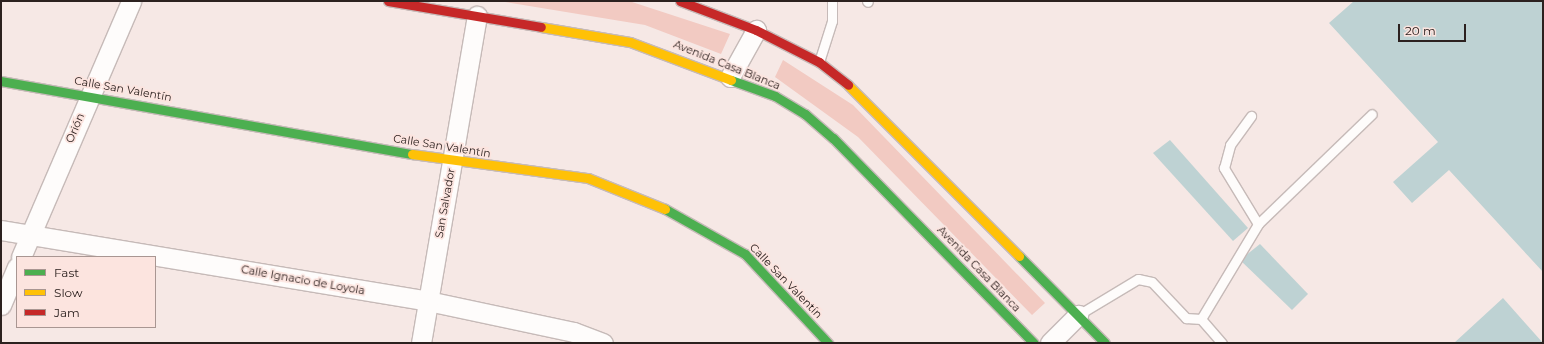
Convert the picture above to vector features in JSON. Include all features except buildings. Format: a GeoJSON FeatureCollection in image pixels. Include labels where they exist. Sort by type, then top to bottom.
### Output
{"type":"FeatureCollection","features":[{"type":"Feature","properties":{"kind":"street","name":"Orión"},"geometry":{"type":"LineString","coordinates":[[21,256],[89,95],[131,1]]}},
{"type":"Feature","properties":{"kind":"street","name":"Avenida Casa Blanca"},"geometry":{"type":"LineString","coordinates":[[388,1],[630,42],[730,77],[775,96],[805,114],[833,138],[1034,343]]}},
{"type":"Feature","properties":{"kind":"street"},"geometry":{"type":"LineString","coordinates":[[680,1],[756,30],[819,62],[866,101],[1105,343]]}},
{"type":"Feature","properties":{"kind":"street","name":"San Salvador"},"geometry":{"type":"LineString","coordinates":[[421,343],[477,16]]}},
{"type":"Feature","properties":{"kind":"street"},"geometry":{"type":"LineString","coordinates":[[730,77],[756,30]]}},
{"type":"Feature","properties":{"kind":"street","name":"Calle San Valentín"},"geometry":{"type":"LineString","coordinates":[[1,81],[89,95],[452,161],[588,178],[679,214],[745,254],[828,343]]}},
{"type":"Feature","properties":{"kind":"street","name":"Calle Ignacio de Loyola"},"geometry":{"type":"LineString","coordinates":[[1,230],[428,301],[574,332],[603,343]]}},
{"type":"Feature","properties":{"kind":"street"},"geometry":{"type":"LineString","coordinates":[[1,306],[16,269]]}},
{"type":"Feature","properties":{"kind":"street"},"geometry":{"type":"LineString","coordinates":[[1050,343],[1078,314]]}},
{"type":"Feature","properties":{"kind":"lane"},"geometry":{"type":"LineString","coordinates":[[819,62],[832,21],[832,1]]}},
{"type":"Feature","properties":{"kind":"lane"},"geometry":{"type":"LineString","coordinates":[[1201,319],[1258,224],[1372,114]]}},
{"type":"Feature","properties":{"kind":"lane"},"geometry":{"type":"LineString","coordinates":[[1251,116],[1230,145],[1224,168],[1258,224]]}},
{"type":"Feature","properties":{"kind":"lane"},"geometry":{"type":"LineString","coordinates":[[1078,314],[1138,279],[1152,282],[1186,318],[1201,319],[1222,343]]}},
{"type":"Feature","properties":{"kind":"shaded area"},"geometry":{"type":"Polygon","coordinates":[[[499,1],[629,1],[730,34],[721,54],[645,25],[499,1]]]}},
{"type":"Feature","properties":{"kind":"shaded area"},"geometry":{"type":"Polygon","coordinates":[[[783,60],[853,105],[1045,303],[1032,315],[858,137],[775,77],[783,60]]]}},
{"type":"Feature","properties":{"kind":"traffic: fast"},"geometry":{"type":"LineString","coordinates":[[731,80],[775,96],[805,114],[833,138],[1034,343]]}},
{"type":"Feature","properties":{"kind":"traffic: fast"},"geometry":{"type":"LineString","coordinates":[[1,81],[412,154]]}},
{"type":"Feature","properties":{"kind":"traffic: fast"},"geometry":{"type":"LineString","coordinates":[[665,209],[745,254],[828,343]]}},
{"type":"Feature","properties":{"kind":"traffic: fast"},"geometry":{"type":"LineString","coordinates":[[1019,256],[1105,343]]}},
{"type":"Feature","properties":{"kind":"traffic: slow"},"geometry":{"type":"LineString","coordinates":[[541,27],[630,42],[731,80]]}},
{"type":"Feature","properties":{"kind":"traffic: slow"},"geometry":{"type":"LineString","coordinates":[[848,85],[1019,256]]}},
{"type":"Feature","properties":{"kind":"traffic: slow"},"geometry":{"type":"LineString","coordinates":[[412,154],[588,178],[665,209]]}},
{"type":"Feature","properties":{"kind":"traffic: jam"},"geometry":{"type":"LineString","coordinates":[[388,1],[541,27]]}},
{"type":"Feature","properties":{"kind":"traffic: jam"},"geometry":{"type":"LineString","coordinates":[[680,1],[756,30],[819,62],[848,85]]}}]}
